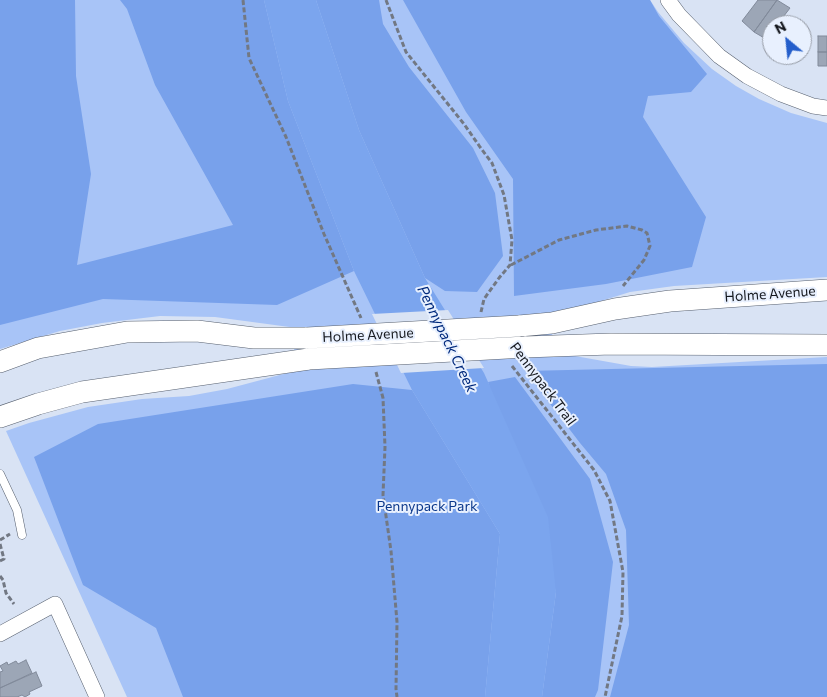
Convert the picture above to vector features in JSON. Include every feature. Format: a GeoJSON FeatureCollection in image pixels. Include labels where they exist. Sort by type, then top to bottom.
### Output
{"type":"FeatureCollection","features":[{"type":"Feature","properties":{"kind":"main road","name":"Holme Avenue"},"geometry":{"type":"LineString","coordinates":[[0,417],[82,392],[308,349],[552,324],[615,309],[670,301],[827,290]]}},
{"type":"Feature","properties":{"kind":"main road","name":"Holme Avenue"},"geometry":{"type":"LineString","coordinates":[[0,362],[38,348],[127,332],[197,331],[254,338],[308,349],[525,347],[611,344],[827,345]]}},
{"type":"Feature","properties":{"kind":"street"},"geometry":{"type":"LineString","coordinates":[[668,0],[679,16],[719,56],[747,76],[781,94],[813,106],[827,108]]}},
{"type":"Feature","properties":{"kind":"street"},"geometry":{"type":"LineString","coordinates":[[0,634],[55,604],[97,697]]}},
{"type":"Feature","properties":{"kind":"lane"},"geometry":{"type":"LineString","coordinates":[[0,474],[17,510],[22,535]]}},
{"type":"Feature","properties":{"kind":"path"},"geometry":{"type":"LineString","coordinates":[[386,0],[406,52],[464,124],[492,163],[504,195],[512,240],[510,265]]}},
{"type":"Feature","properties":{"kind":"path"},"geometry":{"type":"LineString","coordinates":[[480,316],[484,299],[510,265],[558,240],[596,230],[628,226],[647,233],[650,246],[644,260],[624,286]]}},
{"type":"Feature","properties":{"kind":"path","name":"Pennypack Trail"},"geometry":{"type":"LineString","coordinates":[[512,365],[594,470],[610,501],[623,572],[623,608],[605,697]]}},
{"type":"Feature","properties":{"kind":"path"},"geometry":{"type":"LineString","coordinates":[[0,544],[4,559],[0,561]]}},
{"type":"Feature","properties":{"kind":"path"},"geometry":{"type":"LineString","coordinates":[[0,576],[6,593],[14,604]]}},
{"type":"Feature","properties":{"kind":"green space","name":"Pennypack Park"},"geometry":{"type":"Polygon","coordinates":[[[0,0],[650,0],[684,43],[712,69],[736,86],[759,99],[791,113],[827,123],[827,277],[674,286],[630,292],[585,306],[561,310],[545,355],[575,356],[631,366],[652,367],[827,357],[827,697],[127,697],[6,431],[88,407],[142,399],[189,396],[227,389],[291,372],[297,328],[215,317],[160,316],[102,323],[60,331],[0,349],[0,0]]]}},
{"type":"Feature","properties":{"kind":"green space"},"geometry":{"type":"Polygon","coordinates":[[[0,0],[75,0],[76,76],[91,174],[77,265],[233,225],[155,85],[127,9],[120,0],[264,0],[288,101],[354,271],[277,305],[103,299],[0,325],[0,0]]]}},
{"type":"Feature","properties":{"kind":"green space"},"geometry":{"type":"Polygon","coordinates":[[[316,0],[379,0],[383,24],[409,67],[473,148],[495,193],[503,256],[477,292],[445,291],[425,278],[359,130],[316,0]]]}},
{"type":"Feature","properties":{"kind":"green space"},"geometry":{"type":"Polygon","coordinates":[[[403,0],[650,0],[659,16],[707,74],[691,92],[648,96],[643,117],[706,217],[692,267],[606,284],[514,296],[513,179],[466,112],[403,0]]]}},
{"type":"Feature","properties":{"kind":"green space"},"geometry":{"type":"Polygon","coordinates":[[[827,364],[827,697],[610,697],[629,625],[626,530],[606,474],[525,371],[827,364]]]}},
{"type":"Feature","properties":{"kind":"green space"},"geometry":{"type":"Polygon","coordinates":[[[515,377],[590,479],[613,562],[598,690],[595,697],[542,697],[556,592],[488,382],[515,377]]]}},
{"type":"Feature","properties":{"kind":"green space"},"geometry":{"type":"Polygon","coordinates":[[[353,384],[412,390],[500,534],[485,697],[183,697],[156,628],[83,585],[34,457],[98,424],[353,384]]]}},
{"type":"Feature","properties":{"kind":"water","name":"Pennypack Creek"},"geometry":{"type":"Polygon","coordinates":[[[264,0],[316,0],[359,130],[425,278],[484,373],[548,517],[556,592],[542,697],[485,697],[500,534],[412,390],[354,271],[288,101],[264,0]]]}},
{"type":"Feature","properties":{"kind":"pier"},"geometry":{"type":"Polygon","coordinates":[[[448,310],[484,368],[401,373],[372,314],[448,310]]]}},
{"type":"Feature","properties":{"kind":"building"},"geometry":{"type":"Polygon","coordinates":[[[758,0],[777,0],[766,15],[762,15],[762,21],[754,32],[742,21],[758,0]]]}},
{"type":"Feature","properties":{"kind":"building"},"geometry":{"type":"Polygon","coordinates":[[[777,0],[790,8],[785,15],[766,15],[777,0]]]}},
{"type":"Feature","properties":{"kind":"building"},"geometry":{"type":"Polygon","coordinates":[[[762,21],[762,37],[754,32],[762,21]]]}},
{"type":"Feature","properties":{"kind":"building"},"geometry":{"type":"Polygon","coordinates":[[[818,36],[827,36],[827,52],[818,52],[818,36]]]}},
{"type":"Feature","properties":{"kind":"building"},"geometry":{"type":"Polygon","coordinates":[[[818,52],[827,52],[827,66],[818,66],[818,52]]]}},
{"type":"Feature","properties":{"kind":"building"},"geometry":{"type":"Polygon","coordinates":[[[26,660],[32,673],[0,688],[0,672],[3,671],[0,666],[7,662],[8,665],[16,661],[18,664],[26,660]]]}},
{"type":"Feature","properties":{"kind":"building"},"geometry":{"type":"Polygon","coordinates":[[[36,672],[42,686],[29,692],[30,694],[25,697],[22,695],[17,697],[0,697],[0,688],[36,672]]]}}]}
